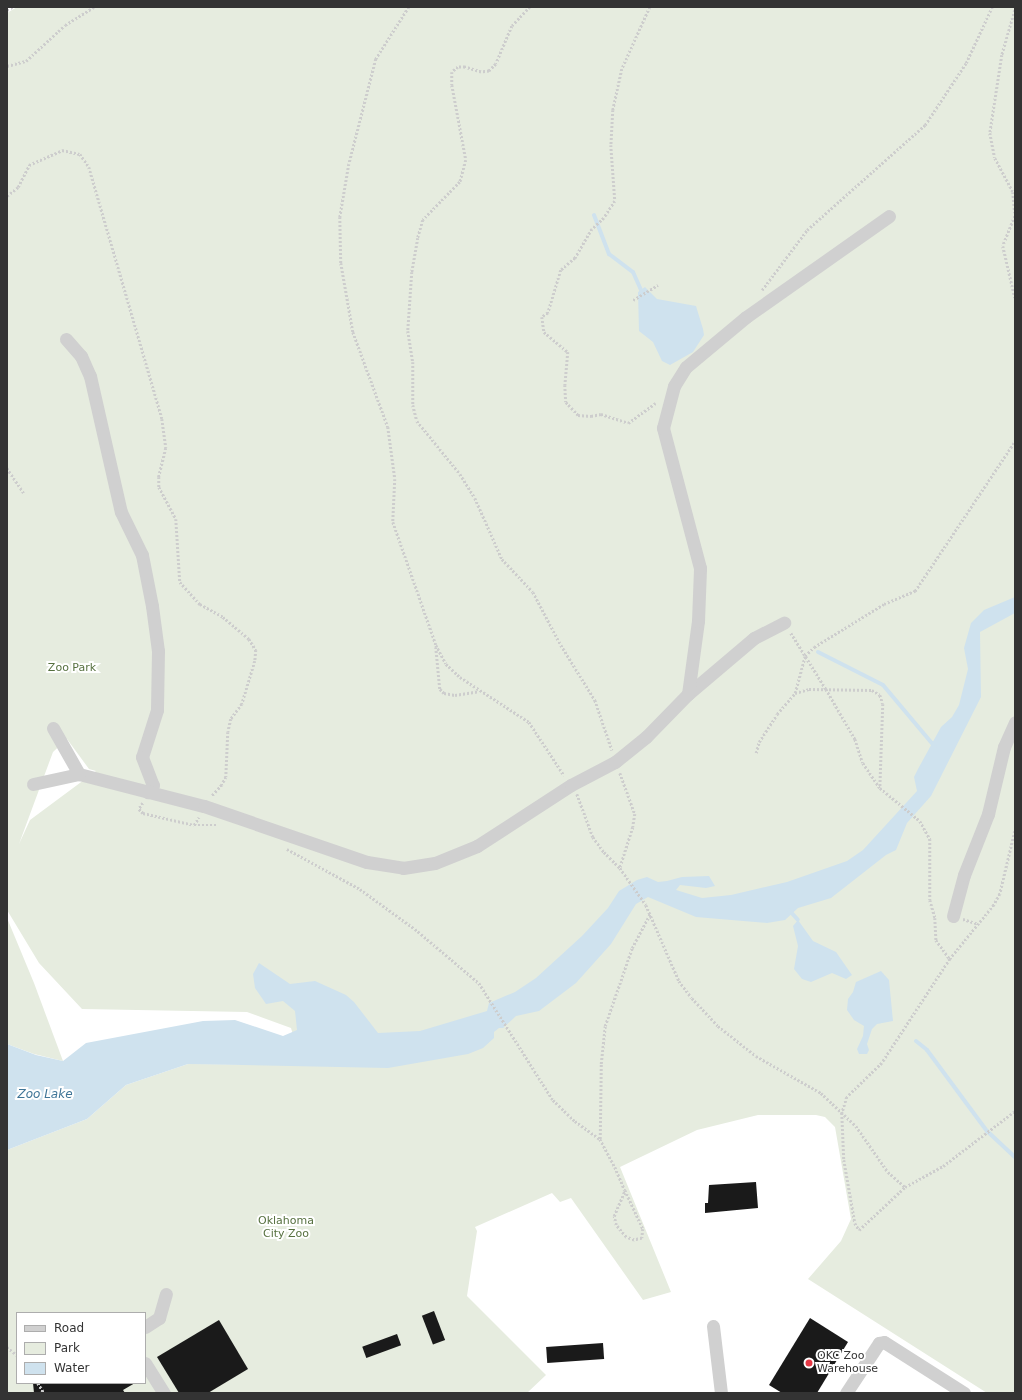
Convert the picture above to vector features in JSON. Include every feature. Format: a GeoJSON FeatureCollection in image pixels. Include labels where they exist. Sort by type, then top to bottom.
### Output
{"type":"FeatureCollection","features":[{"type":"Feature","properties":{"kind":"street"},"geometry":{"type":"LineString","coordinates":[[688,694],[698,621],[700,568],[663,428],[674,386],[686,367],[746,317],[889,216]]}},
{"type":"Feature","properties":{"kind":"street"},"geometry":{"type":"LineString","coordinates":[[66,338],[81,356],[90,376],[121,512],[142,555],[152,606],[158,651],[157,710],[142,757],[153,785],[148,792]]}},
{"type":"Feature","properties":{"kind":"street"},"geometry":{"type":"LineString","coordinates":[[33,784],[79,774],[204,806],[367,862],[403,868],[435,863],[477,846],[571,785],[616,762],[646,737],[688,694],[754,638],[784,623]]}},
{"type":"Feature","properties":{"kind":"street"},"geometry":{"type":"LineString","coordinates":[[953,916],[964,875],[988,814],[1004,747],[1015,722]]}},
{"type":"Feature","properties":{"kind":"street"},"geometry":{"type":"LineString","coordinates":[[53,728],[79,774]]}},
{"type":"Feature","properties":{"kind":"street"},"geometry":{"type":"LineString","coordinates":[[146,1326],[159,1318],[166,1294]]}},
{"type":"Feature","properties":{"kind":"street"},"geometry":{"type":"LineString","coordinates":[[714,1326],[721,1393]]}},
{"type":"Feature","properties":{"kind":"street"},"geometry":{"type":"LineString","coordinates":[[846,1393],[879,1343],[884,1342],[964,1393]]}},
{"type":"Feature","properties":{"kind":"street"},"geometry":{"type":"LineString","coordinates":[[146,1365],[164,1393]]}},
{"type":"Feature","properties":{"kind":"path"},"geometry":{"type":"LineString","coordinates":[[7,10],[12,7]]}},
{"type":"Feature","properties":{"kind":"path"},"geometry":{"type":"LineString","coordinates":[[7,66],[26,61],[65,25],[94,7]]}},
{"type":"Feature","properties":{"kind":"path"},"geometry":{"type":"LineString","coordinates":[[409,7],[376,59],[370,77],[349,164],[340,217],[341,263],[353,332],[388,427],[395,479],[394,522],[436,645],[446,664],[479,691],[529,722],[581,802],[593,837],[604,852],[620,868],[646,905],[680,981],[718,1026],[756,1056],[821,1093],[856,1126],[888,1172],[905,1188]]}},
{"type":"Feature","properties":{"kind":"path"},"geometry":{"type":"LineString","coordinates":[[530,7],[512,26],[496,64],[489,70],[481,72],[465,67],[458,67],[452,72],[452,85],[466,160],[460,182],[423,220],[418,238],[412,272],[408,332],[413,362],[413,405],[416,421],[460,474],[475,498],[502,559],[533,592],[562,645],[595,700],[635,814],[633,827],[620,868]]}},
{"type":"Feature","properties":{"kind":"path"},"geometry":{"type":"LineString","coordinates":[[650,7],[622,68],[613,110],[611,145],[615,201],[603,219],[594,228],[575,258],[561,270],[548,313],[542,317],[544,332],[568,352],[564,385],[566,402],[578,415],[591,416],[601,414],[628,424],[658,400]]}},
{"type":"Feature","properties":{"kind":"path"},"geometry":{"type":"LineString","coordinates":[[760,294],[807,230],[925,125],[966,63],[992,7]]}},
{"type":"Feature","properties":{"kind":"path"},"geometry":{"type":"LineString","coordinates":[[1015,10],[1002,55],[990,133],[995,158],[1013,192],[1015,215],[1003,246],[1015,298]]}},
{"type":"Feature","properties":{"kind":"path"},"geometry":{"type":"LineString","coordinates":[[7,196],[18,187],[29,165],[62,150],[80,154],[89,167],[162,419],[166,448],[159,477],[160,487],[176,519],[180,582],[200,604],[223,617],[249,640],[256,650],[255,661],[242,704],[231,719],[228,732],[226,777],[204,806],[194,825]]}},
{"type":"Feature","properties":{"kind":"path"},"geometry":{"type":"LineString","coordinates":[[633,300],[658,285]]}},
{"type":"Feature","properties":{"kind":"path"},"geometry":{"type":"LineString","coordinates":[[756,753],[759,742],[773,720],[795,693],[805,656],[858,619],[915,591],[1015,441]]}},
{"type":"Feature","properties":{"kind":"path"},"geometry":{"type":"LineString","coordinates":[[7,468],[24,493]]}},
{"type":"Feature","properties":{"kind":"path"},"geometry":{"type":"LineString","coordinates":[[784,623],[826,689],[855,739],[863,763],[880,788],[920,821],[930,839],[930,900],[935,918],[936,940],[950,959]]}},
{"type":"Feature","properties":{"kind":"path"},"geometry":{"type":"LineString","coordinates":[[436,645],[440,689],[444,693],[455,695],[479,691]]}},
{"type":"Feature","properties":{"kind":"path"},"geometry":{"type":"LineString","coordinates":[[795,693],[809,689],[872,690],[880,695],[884,720],[880,788]]}},
{"type":"Feature","properties":{"kind":"path"},"geometry":{"type":"LineString","coordinates":[[148,792],[139,809],[143,813],[194,825],[224,826]]}},
{"type":"Feature","properties":{"kind":"path"},"geometry":{"type":"LineString","coordinates":[[1015,831],[1000,894],[950,959],[882,1062],[847,1097],[842,1113],[844,1160],[855,1224],[859,1230],[905,1188],[943,1166],[1015,1111]]}},
{"type":"Feature","properties":{"kind":"path"},"geometry":{"type":"LineString","coordinates":[[284,847],[360,889],[403,920],[479,983],[553,1100],[575,1121],[600,1139],[626,1190],[643,1229],[642,1238],[634,1240],[626,1237],[616,1225],[614,1216],[626,1190]]}},
{"type":"Feature","properties":{"kind":"path"},"geometry":{"type":"LineString","coordinates":[[600,1139],[601,1064],[606,1026],[632,948],[650,914]]}},
{"type":"Feature","properties":{"kind":"path"},"geometry":{"type":"LineString","coordinates":[[7,1347],[16,1354]]}},
{"type":"Feature","properties":{"kind":"path"},"geometry":{"type":"LineString","coordinates":[[39,1384],[44,1393]]}},
{"type":"Feature","properties":{"kind":"green space"},"geometry":{"type":"Polygon","coordinates":[[[17,7],[1015,7],[1015,1393],[987,1393],[808,1279],[841,1241],[851,1219],[835,1127],[825,1117],[816,1115],[758,1115],[697,1130],[620,1167],[671,1292],[643,1300],[571,1198],[560,1202],[552,1193],[475,1227],[477,1231],[467,1296],[546,1375],[527,1393],[7,1393],[7,1150],[87,1119],[126,1085],[188,1064],[302,1065],[291,1028],[247,1012],[82,1009],[39,963],[7,910],[7,13],[17,7]],[[67,739],[53,752],[19,844],[30,820],[96,771],[89,769],[67,739]]]}},
{"type":"Feature","properties":{"kind":"green space"},"geometry":{"type":"Polygon","coordinates":[[[7,918],[34,983],[63,1061],[34,1054],[7,1044],[7,918]]]}},
{"type":"Feature","properties":{"kind":"water"},"geometry":{"type":"Polygon","coordinates":[[[645,287],[657,299],[696,306],[704,335],[693,352],[670,365],[662,361],[653,342],[639,331],[638,292],[645,287]]]}},
{"type":"Feature","properties":{"kind":"water","name":"Zoo Lake"},"geometry":{"type":"Polygon","coordinates":[[[1015,597],[1015,613],[980,632],[981,697],[931,796],[907,823],[896,850],[886,855],[831,898],[798,908],[785,920],[767,923],[696,917],[648,897],[636,904],[611,944],[576,983],[539,1011],[516,1016],[503,1028],[499,1028],[494,1032],[494,1038],[483,1048],[468,1054],[388,1068],[188,1064],[126,1085],[87,1119],[7,1150],[7,1044],[36,1055],[63,1061],[86,1043],[203,1021],[235,1020],[283,1036],[297,1030],[295,1011],[283,1001],[266,1004],[255,988],[253,974],[259,963],[290,984],[315,981],[346,995],[354,1002],[378,1033],[420,1031],[487,1011],[489,1003],[515,992],[536,978],[582,936],[608,908],[619,891],[637,880],[647,877],[658,882],[682,877],[709,876],[715,886],[706,888],[680,885],[676,890],[702,898],[731,895],[787,882],[847,861],[863,850],[917,791],[914,777],[941,727],[952,717],[959,705],[968,669],[964,648],[971,623],[984,610],[1015,597]]]}},
{"type":"Feature","properties":{"kind":"water"},"geometry":{"type":"Polygon","coordinates":[[[798,920],[813,941],[836,952],[852,975],[846,979],[832,973],[811,982],[802,979],[794,969],[798,946],[793,926],[798,920]]]}},
{"type":"Feature","properties":{"kind":"water"},"geometry":{"type":"Polygon","coordinates":[[[881,971],[889,980],[893,1021],[877,1024],[872,1029],[867,1044],[869,1050],[867,1054],[859,1054],[857,1049],[863,1036],[864,1026],[854,1020],[847,1010],[848,999],[853,992],[856,982],[881,971]]]}},
{"type":"Feature","properties":{"kind":"building"},"geometry":{"type":"Polygon","coordinates":[[[756,1182],[758,1208],[705,1213],[705,1203],[708,1203],[709,1185],[756,1182]]]}},
{"type":"Feature","properties":{"kind":"building"},"geometry":{"type":"Polygon","coordinates":[[[434,1311],[445,1340],[433,1345],[422,1316],[434,1311]]]}},
{"type":"Feature","properties":{"kind":"building","name":"OKC Zoo Warehouse"},"geometry":{"type":"Polygon","coordinates":[[[810,1318],[848,1342],[817,1393],[782,1393],[769,1385],[810,1318]]]}},
{"type":"Feature","properties":{"kind":"building"},"geometry":{"type":"Polygon","coordinates":[[[219,1320],[248,1369],[208,1393],[179,1393],[157,1357],[219,1320]]]}},
{"type":"Feature","properties":{"kind":"building"},"geometry":{"type":"Polygon","coordinates":[[[397,1334],[401,1345],[366,1358],[362,1347],[397,1334]]]}},
{"type":"Feature","properties":{"kind":"building"},"geometry":{"type":"Polygon","coordinates":[[[603,1343],[604,1359],[547,1363],[546,1347],[603,1343]]]}},
{"type":"Feature","properties":{"kind":"building"},"geometry":{"type":"Polygon","coordinates":[[[33,1384],[133,1384],[123,1390],[125,1393],[34,1393],[33,1384]]]}},
{"type":"Feature","properties":{"kind":"waterway"},"geometry":{"type":"LineString","coordinates":[[594,215],[609,254],[633,272],[641,290]]}},
{"type":"Feature","properties":{"kind":"waterway"},"geometry":{"type":"LineString","coordinates":[[818,652],[883,685],[935,747]]}},
{"type":"Feature","properties":{"kind":"waterway"},"geometry":{"type":"LineString","coordinates":[[789,910],[798,920]]}},
{"type":"Feature","properties":{"kind":"waterway"},"geometry":{"type":"LineString","coordinates":[[916,1041],[927,1050],[987,1131],[1015,1157]]}},
{"type":"Feature","properties":{"kind":"place","name":"OKC Zoo Warehouse"},"geometry":{"type":"Point","coordinates":[809,1363]}},
{"type":"Feature","properties":{"kind":"park label","name":"Zoo Park"},"geometry":{"type":"Point","coordinates":[72,668]}},
{"type":"Feature","properties":{"kind":"park label","name":"Oklahoma City Zoo"},"geometry":{"type":"Point","coordinates":[286,1228]}}]}
